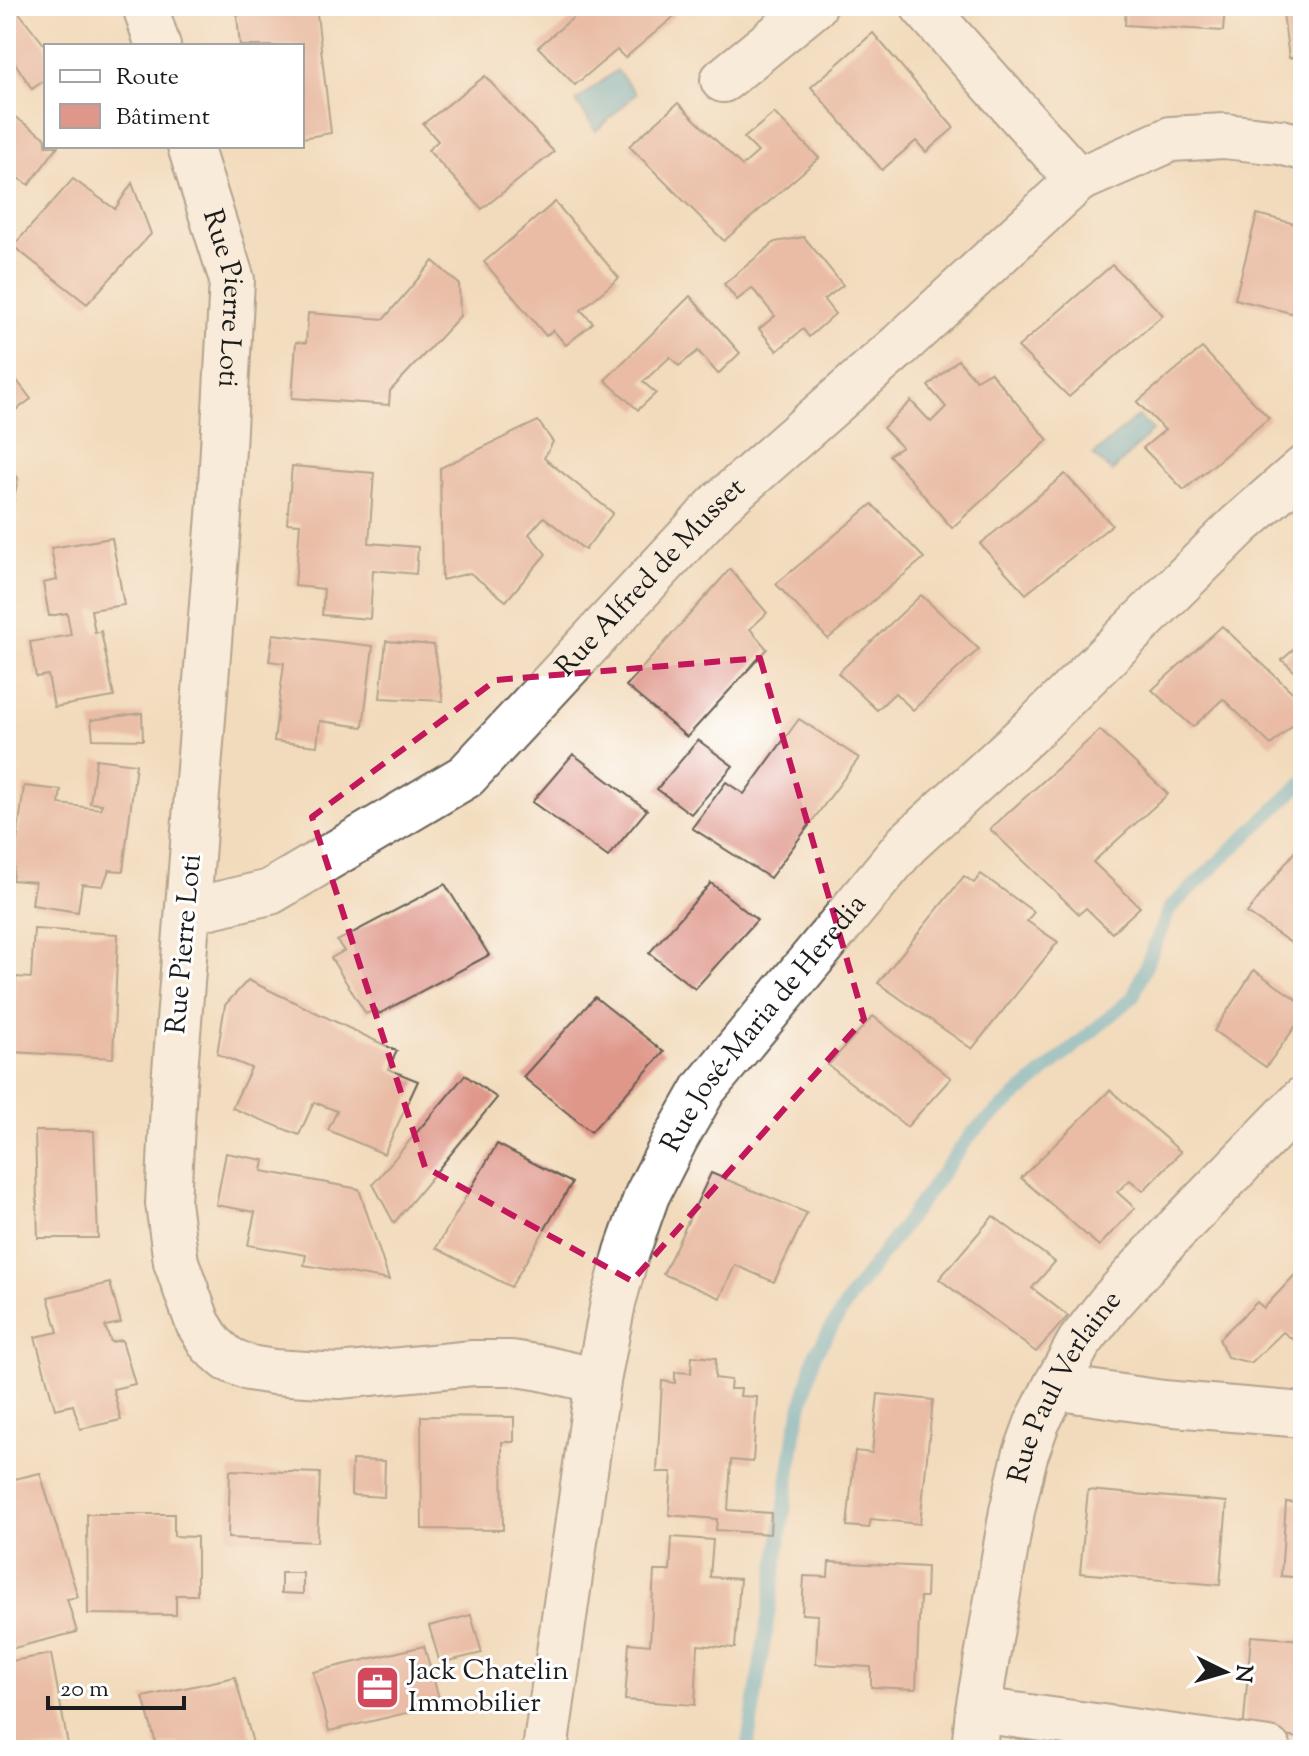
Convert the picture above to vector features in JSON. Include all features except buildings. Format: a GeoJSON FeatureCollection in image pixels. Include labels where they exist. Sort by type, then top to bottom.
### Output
{"type":"FeatureCollection","features":[{"type":"Feature","properties":{"kind":"street"},"geometry":{"type":"LineString","coordinates":[[145,6],[157,44]]}},
{"type":"Feature","properties":{"kind":"street"},"geometry":{"type":"LineString","coordinates":[[723,80],[814,6]]}},
{"type":"Feature","properties":{"kind":"street"},"geometry":{"type":"LineString","coordinates":[[923,6],[1078,180]]}},
{"type":"Feature","properties":{"kind":"street","name":"Rue Alfred de Musset"},"geometry":{"type":"LineString","coordinates":[[189,911],[270,892],[466,776],[719,504],[900,345],[1078,180],[1171,139],[1224,136],[1281,142],[1303,148]]}},
{"type":"Feature","properties":{"kind":"street","name":"Rue Pierre Loti"},"geometry":{"type":"LineString","coordinates":[[191,148],[232,280],[220,503],[174,1084],[168,1203],[176,1262],[198,1323],[211,1344],[228,1359],[249,1368],[339,1376],[473,1363],[511,1363],[598,1381]]}},
{"type":"Feature","properties":{"kind":"street","name":"Rue José-Maria de Heredia"},"geometry":{"type":"LineString","coordinates":[[545,1750],[598,1381],[613,1303],[647,1195],[704,1089],[907,844],[1038,724],[1239,525],[1303,469]]}},
{"type":"Feature","properties":{"kind":"street","name":"Rue Paul Verlaine"},"geometry":{"type":"LineString","coordinates":[[976,1730],[1012,1511],[1025,1456],[1056,1385],[1079,1343],[1109,1304],[1169,1237],[1303,1099]]}},
{"type":"Feature","properties":{"kind":"street"},"geometry":{"type":"LineString","coordinates":[[1056,1385],[1163,1403],[1303,1415]]}},
{"type":"Feature","properties":{"kind":"street"},"geometry":{"type":"LineString","coordinates":[[976,1730],[1269,1750]]}},
{"type":"Feature","properties":{"kind":"highlighted area"},"geometry":{"type":"Polygon","coordinates":[[[760,658],[864,1019],[632,1281],[425,1167],[312,817],[496,680],[760,658]]]}},
{"type":"Feature","properties":{"kind":"water"},"geometry":{"type":"Polygon","coordinates":[[[617,70],[636,94],[596,131],[576,101],[617,70]]]}},
{"type":"Feature","properties":{"kind":"water"},"geometry":{"type":"Polygon","coordinates":[[[1138,416],[1153,430],[1112,472],[1093,455],[1138,416]]]}},
{"type":"Feature","properties":{"kind":"waterway"},"geometry":{"type":"LineString","coordinates":[[747,1750],[796,1428],[815,1354],[852,1295],[972,1133],[1133,997],[1170,908],[1303,782]]}},
{"type":"Feature","properties":{"kind":"place","name":"Jack Chatelin Immobilier"},"geometry":{"type":"Point","coordinates":[377,1688]}}]}
